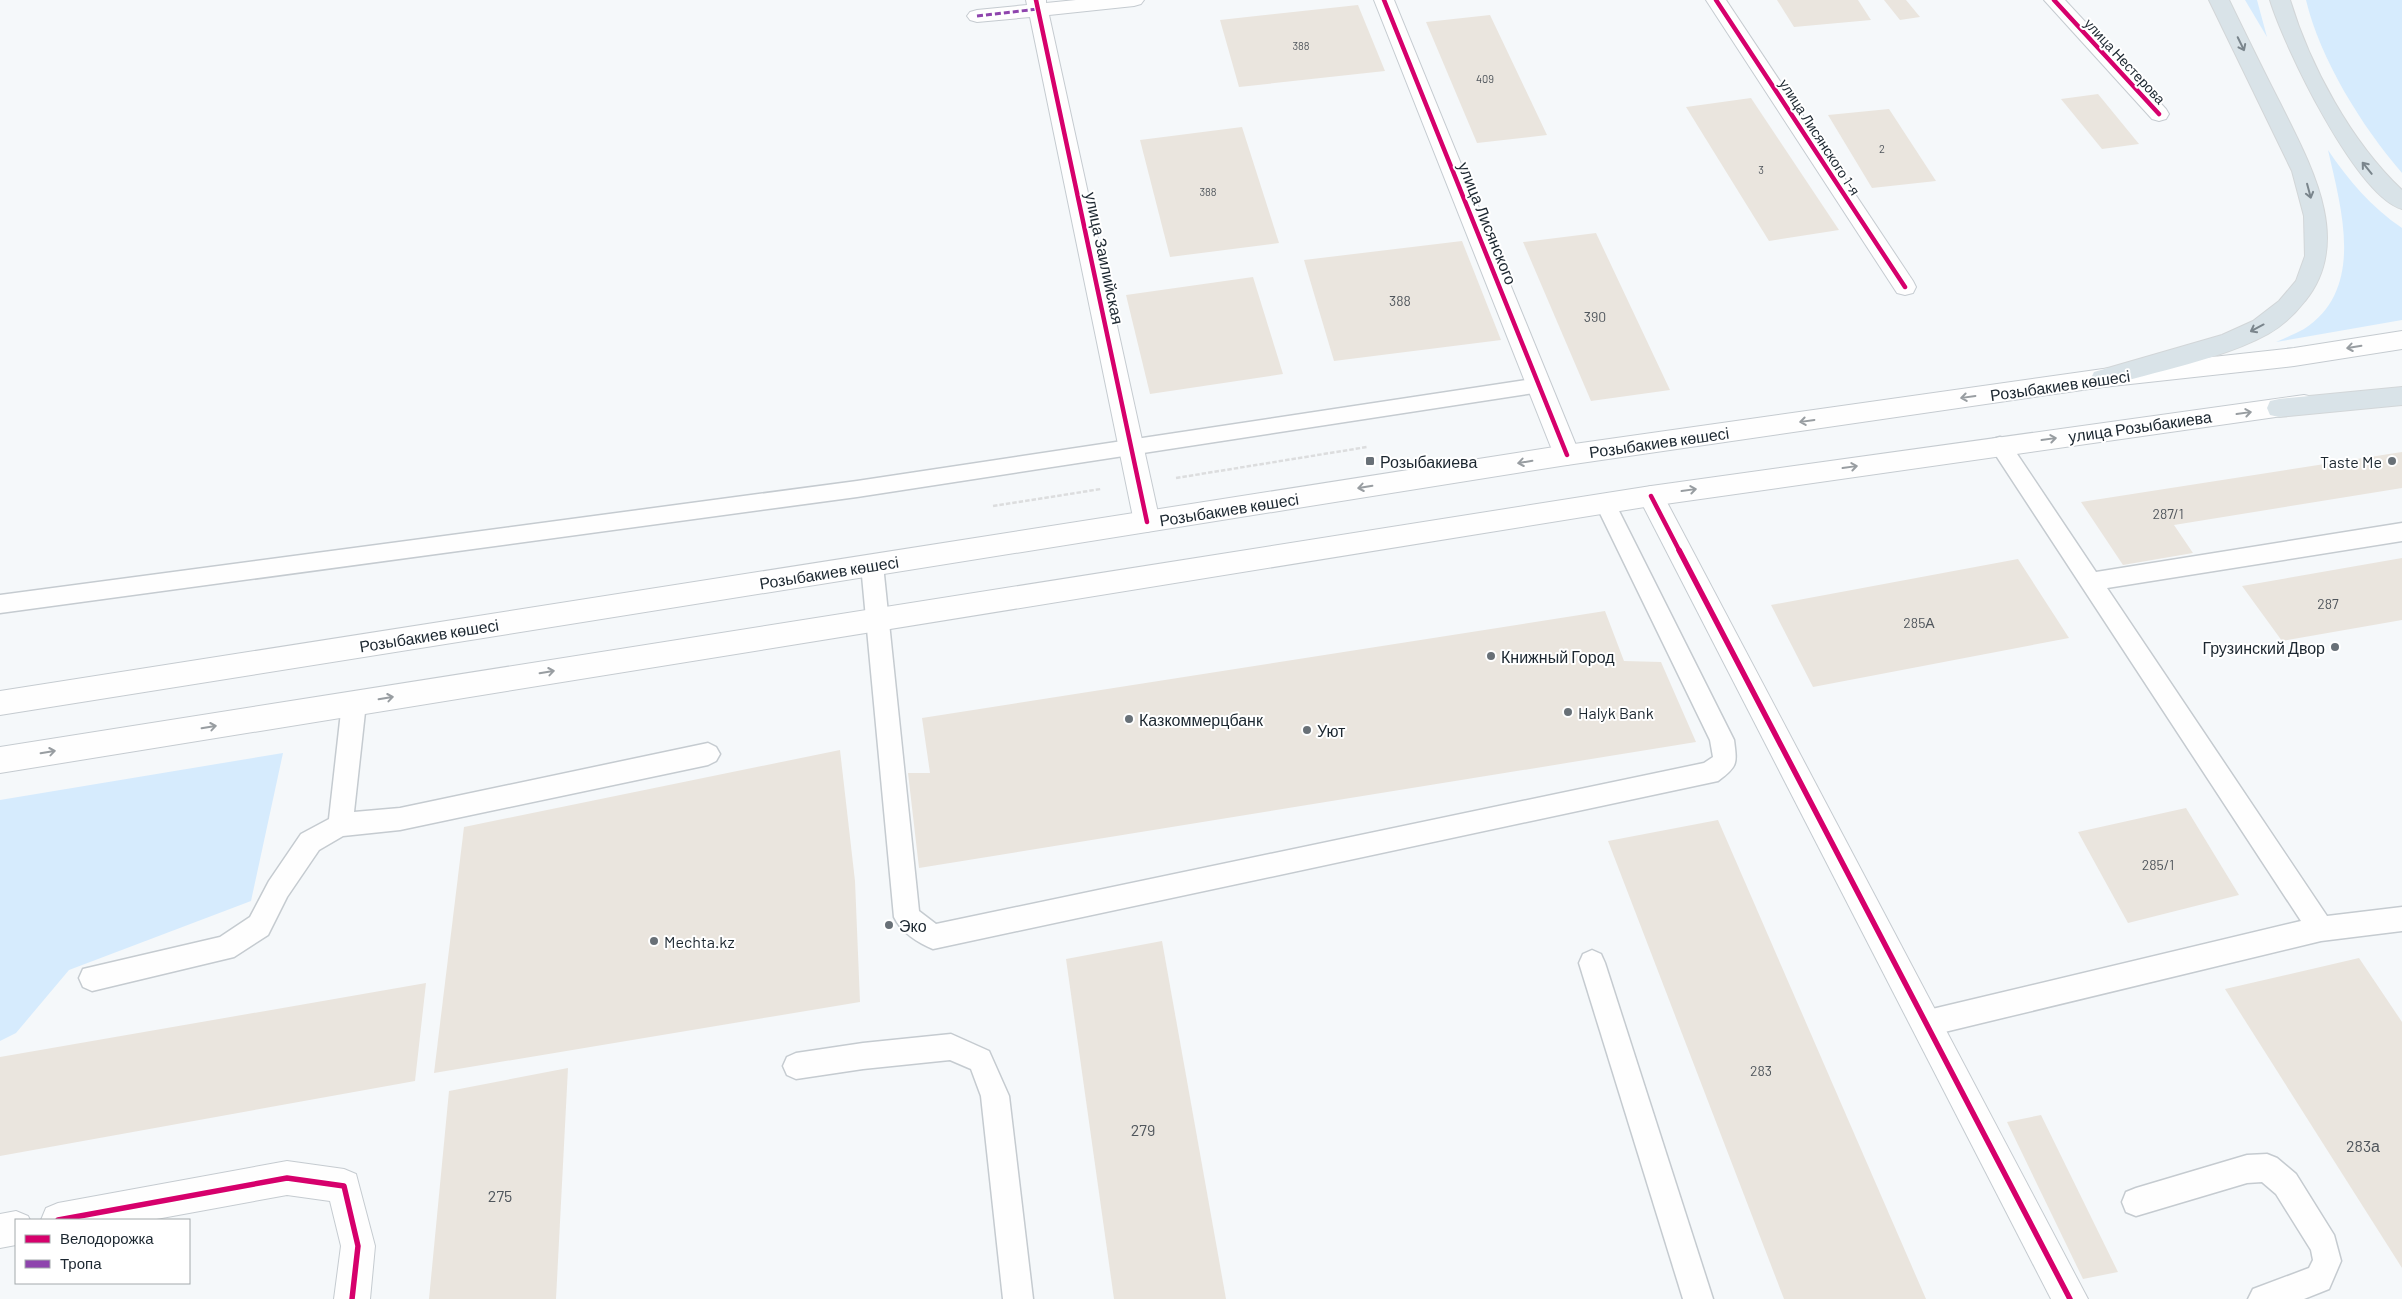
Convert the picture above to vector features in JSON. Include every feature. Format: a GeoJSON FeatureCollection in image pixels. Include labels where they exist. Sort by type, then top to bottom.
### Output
{"type":"FeatureCollection","features":[{"type":"Feature","properties":{"kind":"main road"},"geometry":{"type":"LineString","coordinates":[[977,16],[1037,4],[1134,0]]}},
{"type":"Feature","properties":{"kind":"main road","name":"улица Лисянского"},"geometry":{"type":"LineString","coordinates":[[1384,0],[1567,455]]}},
{"type":"Feature","properties":{"kind":"main road","name":"улица Лисянского 1-я"},"geometry":{"type":"LineString","coordinates":[[1716,0],[1905,287]]}},
{"type":"Feature","properties":{"kind":"main road","name":"улица Нестерова"},"geometry":{"type":"LineString","coordinates":[[2054,0],[2159,114]]}},
{"type":"Feature","properties":{"kind":"main road"},"geometry":{"type":"LineString","coordinates":[[2103,378],[2229,342],[2261,327],[2287,307],[2306,284],[2316,256],[2315,216],[2303,171],[2219,0]]}},
{"type":"Feature","properties":{"kind":"main road"},"geometry":{"type":"LineString","coordinates":[[2280,0],[2286,22],[2336,123],[2377,180],[2402,202]]}},
{"type":"Feature","properties":{"kind":"main road","name":"улица Заилийская"},"geometry":{"type":"LineString","coordinates":[[1037,4],[1133,447],[1147,522]]}},
{"type":"Feature","properties":{"kind":"main road","name":"Розыбакиев көшесі"},"geometry":{"type":"LineString","coordinates":[[0,703],[1567,455],[2103,378],[2294,357],[2402,340]]}},
{"type":"Feature","properties":{"kind":"main road"},"geometry":{"type":"LineString","coordinates":[[2279,408],[2402,388]]}},
{"type":"Feature","properties":{"kind":"main road"},"geometry":{"type":"LineString","coordinates":[[2279,408],[2402,396]]}},
{"type":"Feature","properties":{"kind":"main road","name":"улица Розыбакиева"},"geometry":{"type":"LineString","coordinates":[[2000,445],[2279,408]]}},
{"type":"Feature","properties":{"kind":"main road"},"geometry":{"type":"LineString","coordinates":[[0,760],[1605,503],[2000,445]]}},
{"type":"Feature","properties":{"kind":"main road"},"geometry":{"type":"LineString","coordinates":[[1651,496],[1928,1023],[2070,1299]]}},
{"type":"Feature","properties":{"kind":"main road"},"geometry":{"type":"LineString","coordinates":[[63,1219],[287,1178],[344,1186],[358,1246],[352,1299]]}},
{"type":"Feature","properties":{"kind":"main road"},"geometry":{"type":"LineString","coordinates":[[0,1231],[15,1228]]}},
{"type":"Feature","properties":{"kind":"lane"},"geometry":{"type":"LineString","coordinates":[[0,604],[847,490],[1540,385]]}},
{"type":"Feature","properties":{"kind":"lane"},"geometry":{"type":"LineString","coordinates":[[2000,445],[2321,929]]}},
{"type":"Feature","properties":{"kind":"lane"},"geometry":{"type":"LineString","coordinates":[[872,565],[906,917],[933,936],[1710,773],[1724,762],[1722,740],[1605,503]]}},
{"type":"Feature","properties":{"kind":"lane"},"geometry":{"type":"LineString","coordinates":[[2092,582],[2402,532]]}},
{"type":"Feature","properties":{"kind":"lane"},"geometry":{"type":"LineString","coordinates":[[340,825],[354,703]]}},
{"type":"Feature","properties":{"kind":"lane"},"geometry":{"type":"LineString","coordinates":[[92,978],[225,948],[259,926],[278,888],[310,842],[340,825],[400,819],[708,754]]}},
{"type":"Feature","properties":{"kind":"lane"},"geometry":{"type":"LineString","coordinates":[[1928,1023],[2321,929],[2402,919]]}},
{"type":"Feature","properties":{"kind":"lane"},"geometry":{"type":"LineString","coordinates":[[1592,963],[1698,1299]]}},
{"type":"Feature","properties":{"kind":"lane"},"geometry":{"type":"LineString","coordinates":[[796,1066],[863,1056],[951,1047],[980,1060],[995,1096],[1018,1299]]}},
{"type":"Feature","properties":{"kind":"lane"},"geometry":{"type":"LineString","coordinates":[[2136,1202],[2247,1169],[2267,1168],[2286,1184],[2324,1245],[2327,1261],[2319,1279],[2263,1299]]}},
{"type":"Feature","properties":{"kind":"shaded area"},"geometry":{"type":"Polygon","coordinates":[[[2245,0],[2257,0],[2267,37],[2245,0]]]}},
{"type":"Feature","properties":{"kind":"shaded area"},"geometry":{"type":"Polygon","coordinates":[[[2306,0],[2402,0],[2402,173],[2372,135],[2344,91],[2321,45],[2306,0]]]}},
{"type":"Feature","properties":{"kind":"shaded area"},"geometry":{"type":"Polygon","coordinates":[[[2328,150],[2361,193],[2402,228],[2402,320],[2276,342],[2304,329],[2323,312],[2336,292],[2342,270],[2344,246],[2342,222],[2328,150]]]}},
{"type":"Feature","properties":{"kind":"shaded area"},"geometry":{"type":"Polygon","coordinates":[[[283,753],[251,901],[69,970],[16,1033],[0,1041],[0,800],[283,753]]]}},
{"type":"Feature","properties":{"kind":"building"},"geometry":{"type":"Polygon","coordinates":[[[1777,0],[1858,0],[1871,20],[1794,27],[1777,0]]]}},
{"type":"Feature","properties":{"kind":"building"},"geometry":{"type":"Polygon","coordinates":[[[1884,0],[1906,0],[1920,17],[1900,20],[1884,0]]]}},
{"type":"Feature","properties":{"kind":"building"},"geometry":{"type":"Polygon","coordinates":[[[1358,5],[1385,71],[1239,87],[1220,20],[1358,5]]]}},
{"type":"Feature","properties":{"kind":"building"},"geometry":{"type":"Polygon","coordinates":[[[1490,15],[1547,135],[1477,143],[1426,22],[1490,15]]]}},
{"type":"Feature","properties":{"kind":"building"},"geometry":{"type":"Polygon","coordinates":[[[2098,94],[2139,144],[2102,149],[2061,99],[2098,94]]]}},
{"type":"Feature","properties":{"kind":"building"},"geometry":{"type":"Polygon","coordinates":[[[1751,98],[1839,230],[1769,241],[1686,107],[1751,98]]]}},
{"type":"Feature","properties":{"kind":"building"},"geometry":{"type":"Polygon","coordinates":[[[1889,109],[1936,181],[1872,188],[1828,115],[1889,109]]]}},
{"type":"Feature","properties":{"kind":"building"},"geometry":{"type":"Polygon","coordinates":[[[1242,127],[1279,243],[1170,257],[1140,140],[1242,127]]]}},
{"type":"Feature","properties":{"kind":"building"},"geometry":{"type":"Polygon","coordinates":[[[1596,233],[1670,390],[1591,401],[1523,242],[1596,233]]]}},
{"type":"Feature","properties":{"kind":"building"},"geometry":{"type":"Polygon","coordinates":[[[1462,241],[1501,340],[1334,361],[1304,260],[1462,241]]]}},
{"type":"Feature","properties":{"kind":"building"},"geometry":{"type":"Polygon","coordinates":[[[1253,277],[1283,374],[1150,394],[1126,295],[1253,277]]]}},
{"type":"Feature","properties":{"kind":"building"},"geometry":{"type":"Polygon","coordinates":[[[2402,452],[2402,488],[2174,525],[2193,553],[2123,565],[2081,502],[2402,452]]]}},
{"type":"Feature","properties":{"kind":"building"},"geometry":{"type":"Polygon","coordinates":[[[2402,558],[2402,620],[2282,641],[2242,586],[2402,558]]]}},
{"type":"Feature","properties":{"kind":"building"},"geometry":{"type":"Polygon","coordinates":[[[2018,559],[2069,638],[1813,687],[1771,605],[2018,559]]]}},
{"type":"Feature","properties":{"kind":"building","name":"Уют"},"geometry":{"type":"Polygon","coordinates":[[[1605,611],[1624,661],[1661,662],[1696,742],[919,868],[908,773],[930,773],[922,718],[1605,611]]]}},
{"type":"Feature","properties":{"kind":"building","name":"Mechta.kz"},"geometry":{"type":"Polygon","coordinates":[[[840,750],[855,881],[860,1002],[434,1073],[464,827],[840,750]]]}},
{"type":"Feature","properties":{"kind":"building"},"geometry":{"type":"Polygon","coordinates":[[[2186,808],[2239,895],[2128,923],[2078,832],[2186,808]]]}},
{"type":"Feature","properties":{"kind":"building"},"geometry":{"type":"Polygon","coordinates":[[[1718,820],[1926,1299],[1784,1299],[1608,841],[1718,820]]]}},
{"type":"Feature","properties":{"kind":"building"},"geometry":{"type":"Polygon","coordinates":[[[1162,941],[1226,1299],[1114,1299],[1066,959],[1162,941]]]}},
{"type":"Feature","properties":{"kind":"building"},"geometry":{"type":"Polygon","coordinates":[[[2359,958],[2402,1022],[2402,1268],[2225,989],[2359,958]]]}},
{"type":"Feature","properties":{"kind":"building"},"geometry":{"type":"Polygon","coordinates":[[[426,983],[415,1081],[0,1156],[0,1057],[426,983]]]}},
{"type":"Feature","properties":{"kind":"building"},"geometry":{"type":"Polygon","coordinates":[[[568,1068],[556,1299],[429,1299],[449,1091],[568,1068]]]}},
{"type":"Feature","properties":{"kind":"building"},"geometry":{"type":"Polygon","coordinates":[[[2041,1115],[2118,1272],[2083,1279],[2007,1122],[2041,1115]]]}},
{"type":"Feature","properties":{"kind":"marked path"},"geometry":{"type":"LineString","coordinates":[[977,16],[1038,9]]}},
{"type":"Feature","properties":{"kind":"cycle path"},"geometry":{"type":"LineString","coordinates":[[1036,0],[1147,522]]}},
{"type":"Feature","properties":{"kind":"cycle path"},"geometry":{"type":"LineString","coordinates":[[1384,0],[1567,455]]}},
{"type":"Feature","properties":{"kind":"cycle path"},"geometry":{"type":"LineString","coordinates":[[1716,0],[1905,287]]}},
{"type":"Feature","properties":{"kind":"cycle path"},"geometry":{"type":"LineString","coordinates":[[2054,0],[2159,114]]}},
{"type":"Feature","properties":{"kind":"cycle path"},"geometry":{"type":"LineString","coordinates":[[1651,496],[2070,1299]]}},
{"type":"Feature","properties":{"kind":"cycle path"},"geometry":{"type":"LineString","coordinates":[[63,1219],[287,1178],[344,1186],[358,1246],[352,1299]]}},
{"type":"Feature","properties":{"kind":"place","name":"Розыбакиева"},"geometry":{"type":"Point","coordinates":[1370,461]}},
{"type":"Feature","properties":{"kind":"place","name":"Taste Me"},"geometry":{"type":"Point","coordinates":[2392,461]}},
{"type":"Feature","properties":{"kind":"place","name":"Грузинский Двор"},"geometry":{"type":"Point","coordinates":[2335,647]}},
{"type":"Feature","properties":{"kind":"place","name":"Книжный Город"},"geometry":{"type":"Point","coordinates":[1491,656]}},
{"type":"Feature","properties":{"kind":"place","name":"Halyk Bank"},"geometry":{"type":"Point","coordinates":[1568,712]}},
{"type":"Feature","properties":{"kind":"place","name":"Казкоммерцбанк"},"geometry":{"type":"Point","coordinates":[1129,719]}},
{"type":"Feature","properties":{"kind":"place","name":"Уют"},"geometry":{"type":"Point","coordinates":[1307,730]}},
{"type":"Feature","properties":{"kind":"place","name":"Эко"},"geometry":{"type":"Point","coordinates":[889,925]}},
{"type":"Feature","properties":{"kind":"place","name":"Mechta.kz"},"geometry":{"type":"Point","coordinates":[654,941]}}]}
